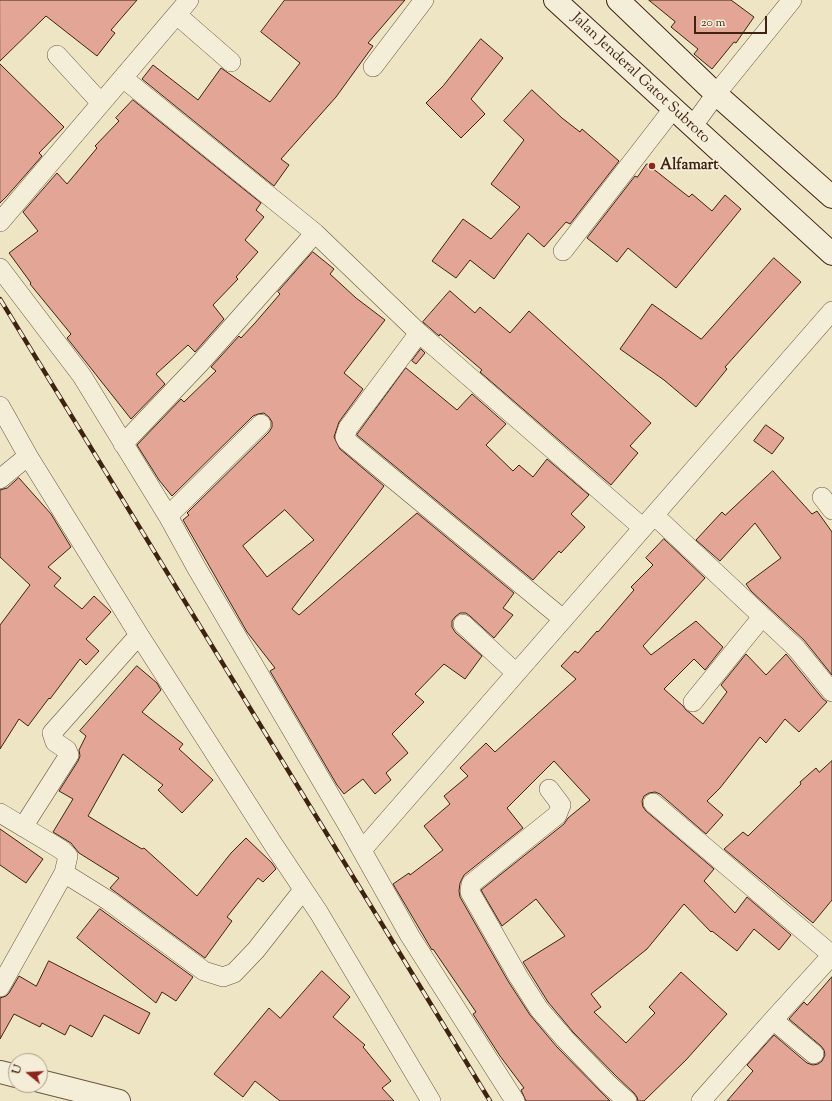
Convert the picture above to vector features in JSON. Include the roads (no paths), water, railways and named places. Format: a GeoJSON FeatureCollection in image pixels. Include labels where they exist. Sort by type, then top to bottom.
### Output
{"type":"FeatureCollection","features":[{"type":"Feature","properties":{"kind":"main road","name":"Jalan Jenderal Gatot Subroto"},"geometry":{"type":"LineString","coordinates":[[555,0],[832,254]]}},
{"type":"Feature","properties":{"kind":"main road"},"geometry":{"type":"LineString","coordinates":[[618,0],[716,94],[832,197]]}},
{"type":"Feature","properties":{"kind":"main road"},"geometry":{"type":"LineString","coordinates":[[48,1083],[119,1101]]}},
{"type":"Feature","properties":{"kind":"street"},"geometry":{"type":"LineString","coordinates":[[0,222],[189,0]]}},
{"type":"Feature","properties":{"kind":"street"},"geometry":{"type":"LineString","coordinates":[[373,67],[424,0]]}},
{"type":"Feature","properties":{"kind":"street"},"geometry":{"type":"LineString","coordinates":[[692,127],[716,94],[792,0]]}},
{"type":"Feature","properties":{"kind":"street"},"geometry":{"type":"LineString","coordinates":[[177,14],[231,62]]}},
{"type":"Feature","properties":{"kind":"street"},"geometry":{"type":"LineString","coordinates":[[57,55],[101,103]]}},
{"type":"Feature","properties":{"kind":"street"},"geometry":{"type":"LineString","coordinates":[[122,78],[315,233],[419,333],[648,521],[762,617],[796,648],[832,692]]}},
{"type":"Feature","properties":{"kind":"street"},"geometry":{"type":"LineString","coordinates":[[563,251],[673,109]]}},
{"type":"Feature","properties":{"kind":"street"},"geometry":{"type":"LineString","coordinates":[[123,444],[200,363],[315,233]]}},
{"type":"Feature","properties":{"kind":"street"},"geometry":{"type":"LineString","coordinates":[[0,268],[82,376],[168,516],[196,567],[362,850],[410,936],[515,1101]]}},
{"type":"Feature","properties":{"kind":"street"},"geometry":{"type":"LineString","coordinates":[[362,850],[832,311]]}},
{"type":"Feature","properties":{"kind":"street"},"geometry":{"type":"LineString","coordinates":[[419,333],[348,428],[346,434],[347,441],[563,619]]}},
{"type":"Feature","properties":{"kind":"street"},"geometry":{"type":"LineString","coordinates":[[0,406],[28,456],[140,635],[319,913],[431,1101]]}},
{"type":"Feature","properties":{"kind":"street"},"geometry":{"type":"LineString","coordinates":[[168,516],[262,424]]}},
{"type":"Feature","properties":{"kind":"street"},"geometry":{"type":"LineString","coordinates":[[0,478],[28,456]]}},
{"type":"Feature","properties":{"kind":"street"},"geometry":{"type":"LineString","coordinates":[[693,702],[762,617]]}},
{"type":"Feature","properties":{"kind":"street"},"geometry":{"type":"LineString","coordinates":[[463,624],[516,673]]}},
{"type":"Feature","properties":{"kind":"street"},"geometry":{"type":"LineString","coordinates":[[23,827],[69,756],[67,750],[55,742],[52,734],[140,635]]}},
{"type":"Feature","properties":{"kind":"street"},"geometry":{"type":"LineString","coordinates":[[549,789],[561,805],[557,815],[472,884],[470,892],[518,976],[539,1009],[575,1050],[627,1101]]}},
{"type":"Feature","properties":{"kind":"street"},"geometry":{"type":"LineString","coordinates":[[653,803],[832,955],[701,1101]]}},
{"type":"Feature","properties":{"kind":"street"},"geometry":{"type":"LineString","coordinates":[[0,813],[63,851],[68,856],[64,873],[0,987]]}},
{"type":"Feature","properties":{"kind":"street"},"geometry":{"type":"LineString","coordinates":[[64,873],[109,901],[204,971],[223,977],[234,973],[256,950],[304,890]]}},
{"type":"Feature","properties":{"kind":"street"},"geometry":{"type":"LineString","coordinates":[[773,1020],[814,1054]]}},
{"type":"Feature","properties":{"kind":"railway"},"geometry":{"type":"LineString","coordinates":[[0,299],[490,1101]]}},
{"type":"Feature","properties":{"kind":"place","name":"Alfamart"},"geometry":{"type":"Point","coordinates":[652,166]}}]}
